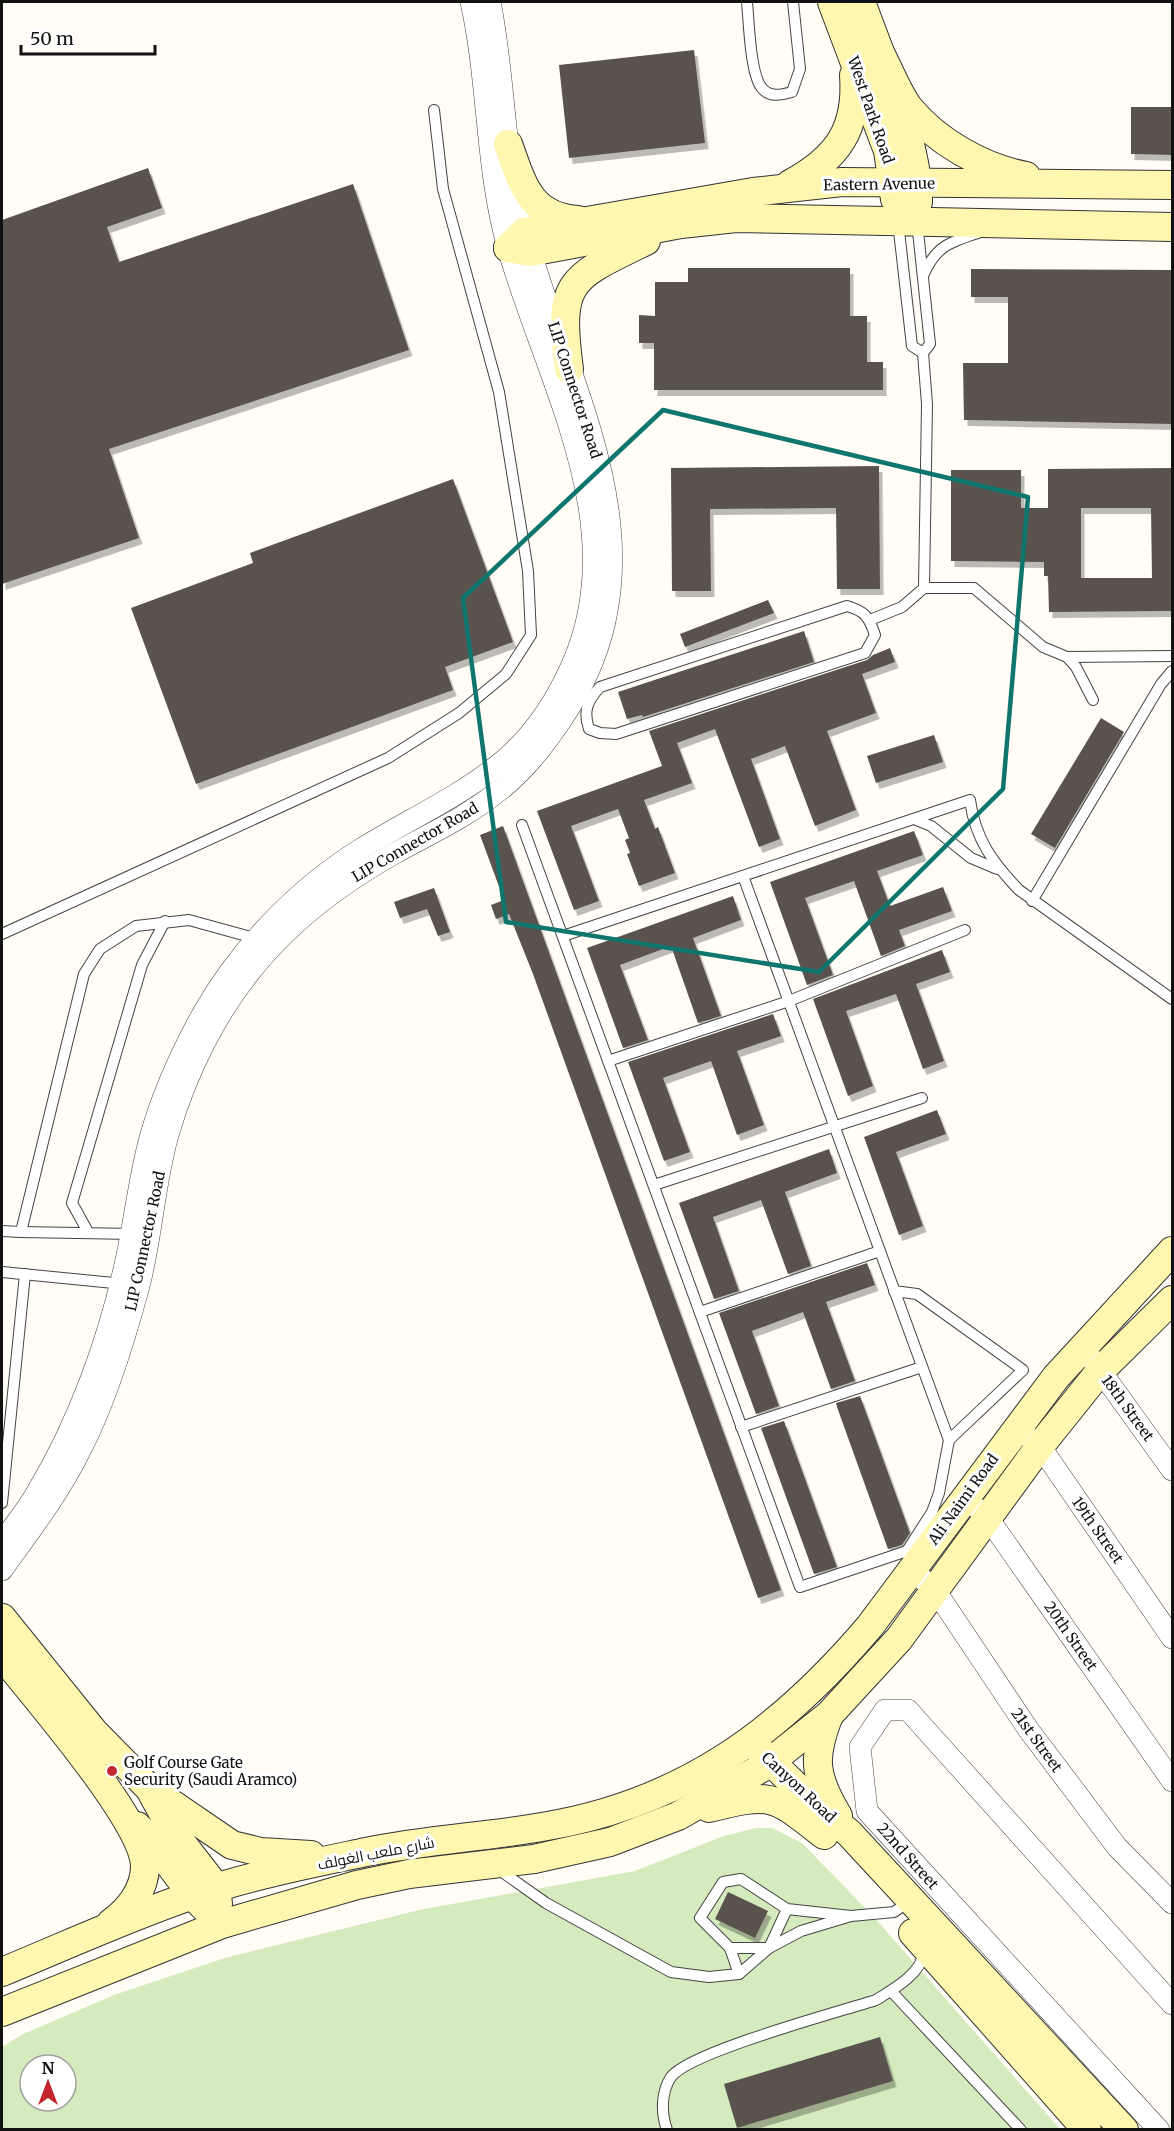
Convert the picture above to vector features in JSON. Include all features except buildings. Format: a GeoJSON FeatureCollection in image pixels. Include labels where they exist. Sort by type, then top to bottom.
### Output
{"type":"FeatureCollection","features":[{"type":"Feature","properties":{"kind":"main road","name":"West Park Road"},"geometry":{"type":"LineString","coordinates":[[832,2],[866,53],[913,155],[906,183],[908,222]]}},
{"type":"Feature","properties":{"kind":"main road","name":"West Park Road"},"geometry":{"type":"LineString","coordinates":[[861,2],[866,53]]}},
{"type":"Feature","properties":{"kind":"main road"},"geometry":{"type":"LineString","coordinates":[[866,53],[927,127],[969,156],[1020,175],[1073,184]]}},
{"type":"Feature","properties":{"kind":"main road"},"geometry":{"type":"LineString","coordinates":[[784,187],[811,173],[830,157],[851,123],[866,53]]}},
{"type":"Feature","properties":{"kind":"main road","name":"Eastern Avenue"},"geometry":{"type":"LineString","coordinates":[[508,144],[526,191],[533,201],[554,216],[589,220]]}},
{"type":"Feature","properties":{"kind":"main road","name":"Eastern Avenue"},"geometry":{"type":"LineString","coordinates":[[521,244],[589,220],[784,187],[842,182],[1173,185]]}},
{"type":"Feature","properties":{"kind":"main road"},"geometry":{"type":"LineString","coordinates":[[521,244],[736,218],[1173,227]]}},
{"type":"Feature","properties":{"kind":"main road"},"geometry":{"type":"LineString","coordinates":[[569,369],[564,328],[571,288],[594,266],[681,224]]}},
{"type":"Feature","properties":{"kind":"main road","name":"Ali Naimi Road"},"geometry":{"type":"LineString","coordinates":[[762,1756],[806,1696],[839,1662],[912,1570],[1016,1427],[1084,1347],[1173,1251]]}},
{"type":"Feature","properties":{"kind":"main road","name":"Ali Naimi Road"},"geometry":{"type":"LineString","coordinates":[[762,1756],[829,1715],[899,1639],[1040,1446],[1100,1371],[1173,1300]]}},
{"type":"Feature","properties":{"kind":"main road"},"geometry":{"type":"LineString","coordinates":[[2,1618],[94,1732],[150,1789],[232,1845],[292,1856],[367,1852]]}},
{"type":"Feature","properties":{"kind":"main road"},"geometry":{"type":"LineString","coordinates":[[2,1656],[76,1748],[115,1804],[204,1891]]}},
{"type":"Feature","properties":{"kind":"main road"},"geometry":{"type":"LineString","coordinates":[[829,1715],[817,1749],[819,1779],[837,1834]]}},
{"type":"Feature","properties":{"kind":"main road"},"geometry":{"type":"LineString","coordinates":[[678,1816],[762,1756]]}},
{"type":"Feature","properties":{"kind":"main road","name":"Canyon Road"},"geometry":{"type":"LineString","coordinates":[[762,1756],[814,1804],[837,1834],[902,1907],[1124,2130]]}},
{"type":"Feature","properties":{"kind":"main road","name":"شارع ملعب الغولف"},"geometry":{"type":"LineString","coordinates":[[2,1972],[204,1891],[367,1852],[543,1827],[591,1817],[762,1756]]}},
{"type":"Feature","properties":{"kind":"main road"},"geometry":{"type":"LineString","coordinates":[[150,1789],[222,1924]]}},
{"type":"Feature","properties":{"kind":"main road"},"geometry":{"type":"LineString","coordinates":[[678,1816],[742,1800],[773,1799],[837,1834]]}},
{"type":"Feature","properties":{"kind":"main road"},"geometry":{"type":"LineString","coordinates":[[103,1930],[123,1915],[133,1901],[143,1877],[143,1854],[127,1816]]}},
{"type":"Feature","properties":{"kind":"main road","name":"شارع ملعب الغولف"},"geometry":{"type":"LineString","coordinates":[[2,2012],[222,1924],[357,1885],[409,1874],[570,1852],[646,1830],[678,1816]]}},
{"type":"Feature","properties":{"kind":"main road","name":"Canyon Road"},"geometry":{"type":"LineString","coordinates":[[902,1907],[926,1946],[1087,2130]]}},
{"type":"Feature","properties":{"kind":"street","name":"LIP Connector Road"},"geometry":{"type":"LineString","coordinates":[[2,1570],[46,1510],[82,1447],[110,1376],[140,1234],[168,1134],[204,1043],[265,941],[292,901],[331,869],[462,791],[501,762],[525,740],[549,709],[577,656],[594,588],[596,558],[593,519],[521,244],[508,144],[485,3]]}},
{"type":"Feature","properties":{"kind":"street","name":"LIP Connector Road"},"geometry":{"type":"LineString","coordinates":[[265,941],[345,882],[458,820],[498,792],[530,762],[577,697],[593,664],[604,632],[612,590],[612,530],[604,482],[569,369],[521,244],[495,192],[484,74],[485,3]]}},
{"type":"Feature","properties":{"kind":"street","name":"LIP Connector Road"},"geometry":{"type":"LineString","coordinates":[[2,1543],[37,1493],[75,1415],[129,1285]]}},
{"type":"Feature","properties":{"kind":"street","name":"18th Street"},"geometry":{"type":"LineString","coordinates":[[1084,1347],[1173,1470]]}},
{"type":"Feature","properties":{"kind":"street","name":"19th Street"},"geometry":{"type":"LineString","coordinates":[[1016,1427],[1040,1446],[1173,1638]]}},
{"type":"Feature","properties":{"kind":"street","name":"20th Street"},"geometry":{"type":"LineString","coordinates":[[964,1497],[988,1518],[1173,1781]]}},
{"type":"Feature","properties":{"kind":"street","name":"21st Street"},"geometry":{"type":"LineString","coordinates":[[912,1570],[935,1590],[1028,1729],[1117,1847],[1173,1902]]}},
{"type":"Feature","properties":{"kind":"street","name":"22nd Street"},"geometry":{"type":"LineString","coordinates":[[1158,2130],[867,1811],[860,1747],[885,1710],[908,1710],[1173,2004]]}},
{"type":"Feature","properties":{"kind":"lane"},"geometry":{"type":"LineString","coordinates":[[747,2],[756,75],[761,88],[770,94],[780,96],[792,92],[800,69],[793,2]]}},
{"type":"Feature","properties":{"kind":"lane"},"geometry":{"type":"LineString","coordinates":[[2,934],[388,758],[459,713],[506,674],[531,635],[528,571],[500,392],[443,189],[434,110]]}},
{"type":"Feature","properties":{"kind":"lane"},"geometry":{"type":"LineString","coordinates":[[908,222],[922,279],[930,344],[923,353],[927,404],[924,588]]}},
{"type":"Feature","properties":{"kind":"lane"},"geometry":{"type":"LineString","coordinates":[[908,222],[912,346],[923,353]]}},
{"type":"Feature","properties":{"kind":"lane"},"geometry":{"type":"LineString","coordinates":[[922,279],[931,258],[943,247],[960,238],[1006,225]]}},
{"type":"Feature","properties":{"kind":"lane"},"geometry":{"type":"LineString","coordinates":[[870,620],[902,607],[924,588],[974,588],[1043,647],[1067,657],[1173,656]]}},
{"type":"Feature","properties":{"kind":"lane"},"geometry":{"type":"LineString","coordinates":[[847,606],[861,610],[870,620],[875,635],[865,653],[616,734],[600,733],[589,729],[584,715],[589,700],[600,687],[847,606]]}},
{"type":"Feature","properties":{"kind":"lane"},"geometry":{"type":"LineString","coordinates":[[1067,657],[1076,667],[1093,700]]}},
{"type":"Feature","properties":{"kind":"lane"},"geometry":{"type":"LineString","coordinates":[[593,664],[600,687]]}},
{"type":"Feature","properties":{"kind":"lane"},"geometry":{"type":"LineString","coordinates":[[1032,901],[1161,684],[1173,671]]}},
{"type":"Feature","properties":{"kind":"lane"},"geometry":{"type":"LineString","coordinates":[[563,936],[970,800],[974,825],[983,847],[999,870],[1032,901],[1173,999]]}},
{"type":"Feature","properties":{"kind":"lane"},"geometry":{"type":"LineString","coordinates":[[914,819],[931,826],[971,858],[999,870]]}},
{"type":"Feature","properties":{"kind":"lane"},"geometry":{"type":"LineString","coordinates":[[522,825],[800,1587],[907,1551],[932,1512],[939,1493],[949,1440],[743,876]]}},
{"type":"Feature","properties":{"kind":"lane"},"geometry":{"type":"LineString","coordinates":[[21,1232],[84,974],[100,949],[136,926],[165,921],[189,920],[265,941]]}},
{"type":"Feature","properties":{"kind":"lane"},"geometry":{"type":"LineString","coordinates":[[88,1232],[72,1203],[142,965],[165,921]]}},
{"type":"Feature","properties":{"kind":"lane"},"geometry":{"type":"LineString","coordinates":[[608,1061],[789,1001],[965,930]]}},
{"type":"Feature","properties":{"kind":"lane"},"geometry":{"type":"LineString","coordinates":[[654,1185],[922,1098]]}},
{"type":"Feature","properties":{"kind":"lane"},"geometry":{"type":"LineString","coordinates":[[2,1231],[140,1234]]}},
{"type":"Feature","properties":{"kind":"lane"},"geometry":{"type":"LineString","coordinates":[[700,1312],[880,1251]]}},
{"type":"Feature","properties":{"kind":"lane"},"geometry":{"type":"LineString","coordinates":[[2,1272],[129,1285]]}},
{"type":"Feature","properties":{"kind":"lane"},"geometry":{"type":"LineString","coordinates":[[2,1503],[25,1274]]}},
{"type":"Feature","properties":{"kind":"lane"},"geometry":{"type":"LineString","coordinates":[[894,1291],[917,1294],[1023,1370],[949,1440]]}},
{"type":"Feature","properties":{"kind":"lane"},"geometry":{"type":"LineString","coordinates":[[741,1427],[922,1367]]}},
{"type":"Feature","properties":{"kind":"lane"},"geometry":{"type":"LineString","coordinates":[[491,1864],[546,1903],[671,1972],[709,1977],[739,1974],[769,1948],[801,1931],[851,1916],[902,1907]]}},
{"type":"Feature","properties":{"kind":"lane"},"geometry":{"type":"LineString","coordinates":[[739,1974],[730,1948],[700,1918],[723,1881],[741,1879],[787,1909],[851,1916]]}},
{"type":"Feature","properties":{"kind":"lane"},"geometry":{"type":"LineString","coordinates":[[769,1948],[787,1909]]}},
{"type":"Feature","properties":{"kind":"lane"},"geometry":{"type":"LineString","coordinates":[[667,2130],[662,2099],[671,2077],[686,2064],[720,2050],[876,2000],[891,1990],[923,1961],[926,1946]]}},
{"type":"Feature","properties":{"kind":"lane"},"geometry":{"type":"LineString","coordinates":[[730,1948],[769,1948]]}},
{"type":"Feature","properties":{"kind":"lane"},"geometry":{"type":"LineString","coordinates":[[891,1990],[1021,2130]]}},
{"type":"Feature","properties":{"kind":"highlighted area"},"geometry":{"type":"Polygon","coordinates":[[[663,410],[1028,497],[1003,789],[819,972],[506,922],[463,598],[663,410]]]}},
{"type":"Feature","properties":{"kind":"green space"},"geometry":{"type":"Polygon","coordinates":[[[756,1828],[772,1828],[802,1843],[872,1915],[1060,2129],[2,2129],[2,2047],[21,2035],[114,1995],[225,1958],[419,1910],[635,1871],[724,1836],[756,1828]]]}},
{"type":"Feature","properties":{"kind":"place","name":"Golf Course Gate Security (Saudi Aramco)"},"geometry":{"type":"Point","coordinates":[112,1771]}}]}
